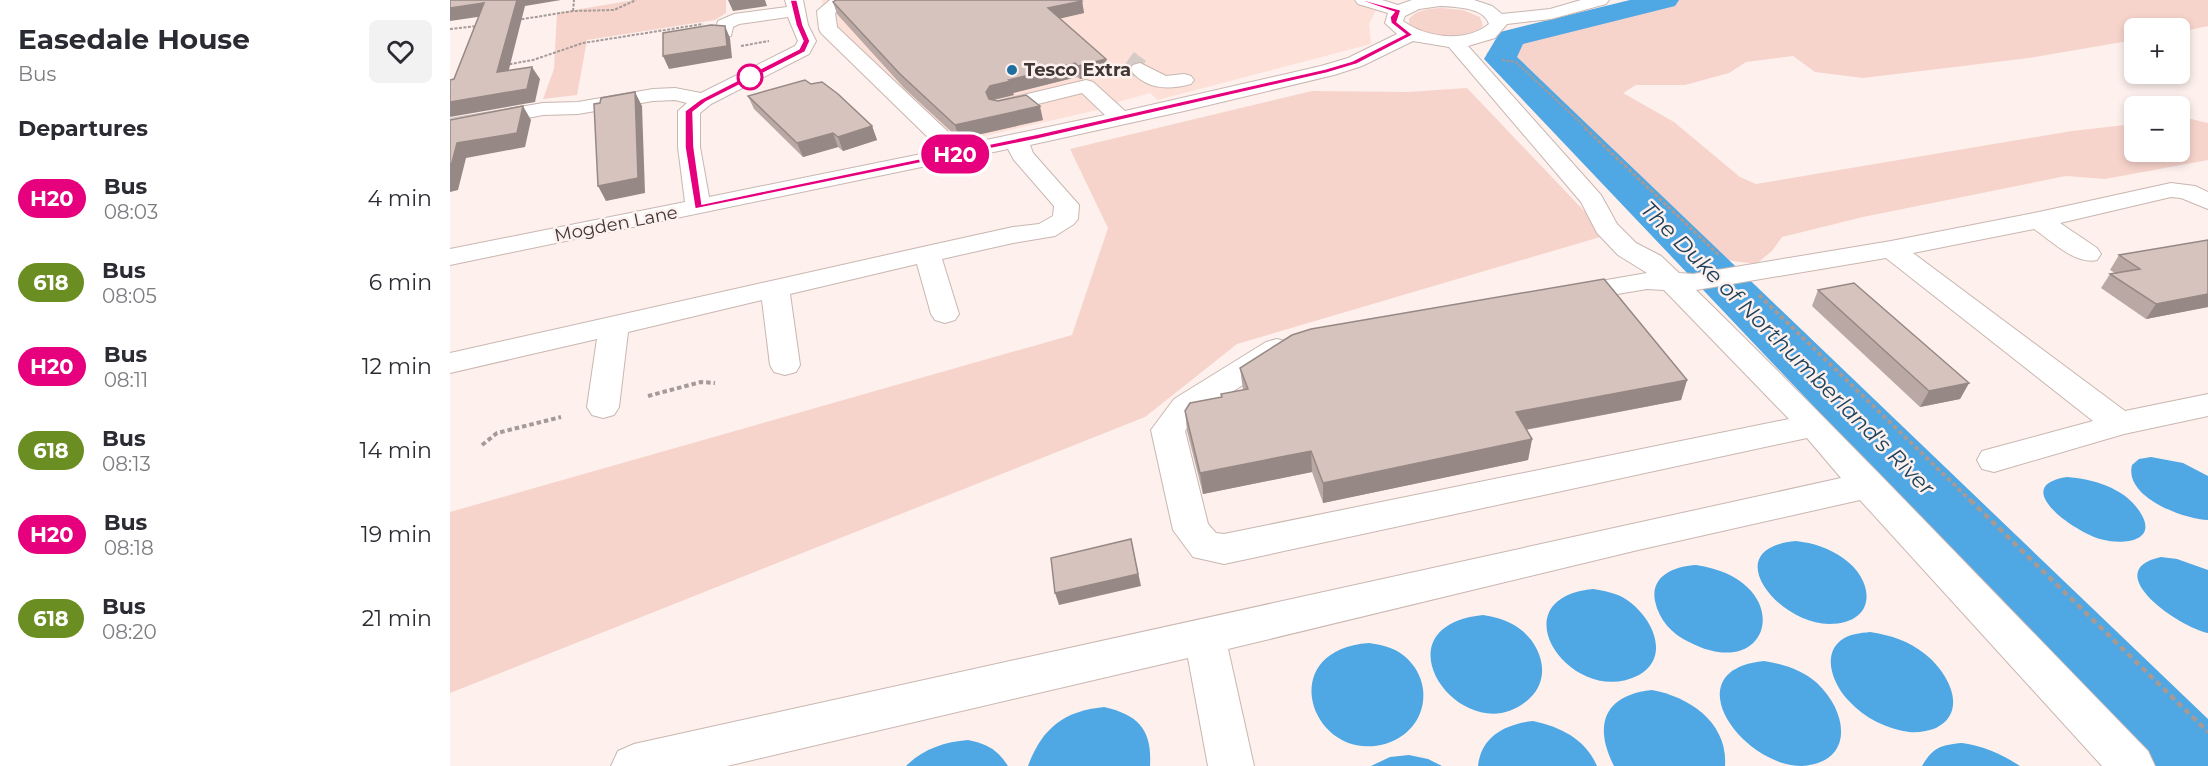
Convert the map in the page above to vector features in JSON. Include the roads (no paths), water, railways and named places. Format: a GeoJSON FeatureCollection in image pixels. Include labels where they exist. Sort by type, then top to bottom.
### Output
{"type":"FeatureCollection","features":[{"type":"Feature","properties":{"kind":"street"},"geometry":{"type":"LineString","coordinates":[[842,0],[826,10],[828,29],[958,154]]}},
{"type":"Feature","properties":{"kind":"street"},"geometry":{"type":"LineString","coordinates":[[1364,0],[1399,11]]}},
{"type":"Feature","properties":{"kind":"street"},"geometry":{"type":"LineString","coordinates":[[1498,20],[1498,26],[1494,31],[1485,36],[1454,41],[1410,35],[1394,23],[1394,17],[1399,11],[1423,3],[1458,1],[1484,9],[1498,20],[1551,14],[1600,0]]}},
{"type":"Feature","properties":{"kind":"street"},"geometry":{"type":"LineString","coordinates":[[698,207],[689,147],[688,111],[704,100],[802,50],[807,41],[795,5],[735,19],[718,27]]}},
{"type":"Feature","properties":{"kind":"street","name":"Mogden Lane"},"geometry":{"type":"LineString","coordinates":[[450,257],[698,207],[823,167],[958,154],[1121,119],[1327,71],[1355,62],[1410,35]]}},
{"type":"Feature","properties":{"kind":"street"},"geometry":{"type":"LineString","coordinates":[[1454,41],[1592,200],[1605,228],[1627,249],[1672,276],[2132,766]]}},
{"type":"Feature","properties":{"kind":"street"},"geometry":{"type":"LineString","coordinates":[[1133,60],[1162,83],[1184,80]]}},
{"type":"Feature","properties":{"kind":"street"},"geometry":{"type":"LineString","coordinates":[[1002,107],[1086,86],[1121,119]]}},
{"type":"Feature","properties":{"kind":"street"},"geometry":{"type":"LineString","coordinates":[[450,126],[543,109],[578,108],[654,95],[675,94],[704,100]]}},
{"type":"Feature","properties":{"kind":"street"},"geometry":{"type":"LineString","coordinates":[[450,363],[927,254],[1013,235],[1046,231],[1065,219],[1068,206],[1022,155],[1017,141]]}},
{"type":"Feature","properties":{"kind":"street"},"geometry":{"type":"LineString","coordinates":[[823,167],[895,144]]}},
{"type":"Feature","properties":{"kind":"street"},"geometry":{"type":"LineString","coordinates":[[1541,298],[1672,276],[1734,275],[1891,249],[2038,220],[2171,190],[2186,191],[2208,202]]}},
{"type":"Feature","properties":{"kind":"street"},"geometry":{"type":"LineString","coordinates":[[2038,220],[2088,254]]}},
{"type":"Feature","properties":{"kind":"street"},"geometry":{"type":"LineString","coordinates":[[1891,249],[2119,424]]}},
{"type":"Feature","properties":{"kind":"street"},"geometry":{"type":"LineString","coordinates":[[927,254],[945,314]]}},
{"type":"Feature","properties":{"kind":"street"},"geometry":{"type":"LineString","coordinates":[[775,289],[785,365]]}},
{"type":"Feature","properties":{"kind":"street"},"geometry":{"type":"LineString","coordinates":[[603,407],[614,324]]}},
{"type":"Feature","properties":{"kind":"street"},"geometry":{"type":"LineString","coordinates":[[1300,340],[1281,346],[1185,407],[1168,430],[1191,530],[1206,547],[1224,549],[1814,425]]}},
{"type":"Feature","properties":{"kind":"street"},"geometry":{"type":"LineString","coordinates":[[1994,460],[2119,424],[2208,405]]}},
{"type":"Feature","properties":{"kind":"street"},"geometry":{"type":"LineString","coordinates":[[634,766],[1205,637],[1627,538],[1869,485]]}},
{"type":"Feature","properties":{"kind":"street"},"geometry":{"type":"LineString","coordinates":[[1205,637],[1231,766]]}},
{"type":"Feature","properties":{"kind":"water"},"geometry":{"type":"Polygon","coordinates":[[[2151,457],[2183,463],[2208,476],[2208,520],[2171,511],[2146,496],[2137,487],[2132,477],[2132,465],[2139,459],[2151,457]]]}},
{"type":"Feature","properties":{"kind":"water"},"geometry":{"type":"Polygon","coordinates":[[[2067,477],[2108,486],[2126,497],[2134,504],[2145,522],[2145,530],[2141,536],[2127,541],[2108,541],[2089,535],[2063,519],[2045,499],[2044,490],[2050,482],[2067,477]]]}},
{"type":"Feature","properties":{"kind":"water"},"geometry":{"type":"Polygon","coordinates":[[[1796,541],[1838,554],[1854,567],[1866,589],[1863,609],[1856,617],[1845,622],[1829,624],[1810,621],[1791,612],[1775,600],[1763,585],[1758,570],[1760,557],[1772,547],[1796,541]]]}},
{"type":"Feature","properties":{"kind":"water"},"geometry":{"type":"Polygon","coordinates":[[[2161,557],[2177,559],[2208,570],[2208,633],[2195,629],[2164,610],[2140,586],[2137,574],[2143,564],[2161,557]]]}},
{"type":"Feature","properties":{"kind":"water"},"geometry":{"type":"Polygon","coordinates":[[[1696,565],[1728,574],[1750,590],[1761,608],[1762,626],[1755,641],[1740,651],[1718,652],[1689,642],[1672,631],[1663,620],[1655,601],[1656,585],[1661,578],[1673,570],[1696,565]]]}},
{"type":"Feature","properties":{"kind":"water"},"geometry":{"type":"Polygon","coordinates":[[[1593,589],[1615,594],[1627,600],[1644,616],[1650,626],[1656,647],[1654,658],[1649,667],[1639,675],[1614,682],[1590,678],[1569,666],[1554,649],[1547,630],[1549,612],[1564,597],[1593,589]]]}},
{"type":"Feature","properties":{"kind":"water"},"geometry":{"type":"Polygon","coordinates":[[[1483,615],[1506,621],[1523,631],[1536,648],[1540,658],[1541,679],[1537,689],[1530,698],[1505,712],[1480,712],[1457,701],[1440,684],[1431,662],[1433,641],[1450,624],[1483,615]]]}},
{"type":"Feature","properties":{"kind":"water"},"geometry":{"type":"Polygon","coordinates":[[[1870,632],[1906,642],[1919,649],[1941,670],[1952,691],[1952,712],[1946,721],[1926,731],[1901,731],[1869,717],[1844,695],[1832,672],[1831,655],[1840,641],[1855,634],[1870,632]]]}},
{"type":"Feature","properties":{"kind":"water"},"geometry":{"type":"Polygon","coordinates":[[[1369,643],[1395,650],[1414,666],[1423,692],[1422,705],[1418,718],[1399,738],[1385,744],[1359,746],[1338,738],[1322,723],[1313,704],[1312,683],[1320,665],[1339,650],[1369,643]]]}},
{"type":"Feature","properties":{"kind":"water"},"geometry":{"type":"Polygon","coordinates":[[[1764,661],[1805,674],[1827,695],[1840,721],[1841,734],[1838,746],[1831,755],[1819,762],[1802,766],[1779,762],[1758,751],[1739,735],[1726,717],[1720,698],[1723,681],[1737,668],[1764,661]]]}},
{"type":"Feature","properties":{"kind":"water"},"geometry":{"type":"Polygon","coordinates":[[[1652,690],[1680,699],[1704,714],[1720,737],[1725,766],[1614,766],[1604,738],[1607,714],[1613,705],[1623,698],[1652,690]]]}},
{"type":"Feature","properties":{"kind":"water"},"geometry":{"type":"Polygon","coordinates":[[[1104,707],[1126,715],[1141,726],[1149,743],[1150,766],[1028,766],[1040,741],[1056,724],[1077,713],[1104,707]]]}},
{"type":"Feature","properties":{"kind":"water"},"geometry":{"type":"Polygon","coordinates":[[[1533,721],[1553,727],[1579,741],[1597,766],[1478,766],[1484,747],[1496,733],[1513,725],[1533,721]]]}},
{"type":"Feature","properties":{"kind":"water"},"geometry":{"type":"Polygon","coordinates":[[[968,740],[991,748],[1008,766],[906,766],[919,755],[934,747],[968,740]]]}},
{"type":"Feature","properties":{"kind":"water"},"geometry":{"type":"Polygon","coordinates":[[[1962,743],[1992,751],[2020,766],[1922,766],[1938,748],[1962,743]]]}},
{"type":"Feature","properties":{"kind":"water"},"geometry":{"type":"Polygon","coordinates":[[[1409,755],[1428,759],[1442,766],[1371,766],[1390,757],[1409,755]]]}},
{"type":"Feature","properties":{"kind":"waterway","name":"The Duke of Northumberland's River"},"geometry":{"type":"LineString","coordinates":[[1665,0],[1511,38],[1500,59],[2205,766]]}},
{"type":"Feature","properties":{"kind":"tunnel"},"geometry":{"type":"LineString","coordinates":[[1128,60],[1140,69]]}},
{"type":"Feature","properties":{"kind":"place","name":"Tesco Extra"},"geometry":{"type":"Point","coordinates":[1012,70]}}]}
